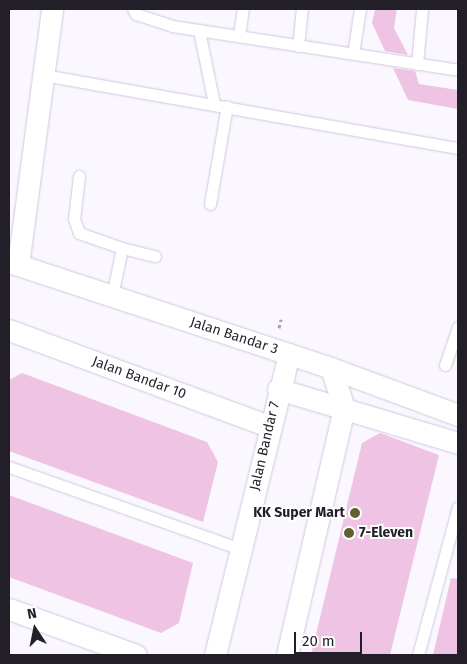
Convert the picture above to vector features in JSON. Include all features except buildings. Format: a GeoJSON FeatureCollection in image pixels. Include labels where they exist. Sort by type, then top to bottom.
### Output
{"type":"FeatureCollection","features":[{"type":"Feature","properties":{"kind":"street"},"geometry":{"type":"LineString","coordinates":[[13,264],[52,9]]}},
{"type":"Feature","properties":{"kind":"street","name":"Jalan Bandar 3"},"geometry":{"type":"LineString","coordinates":[[13,264],[331,368],[458,415]]}},
{"type":"Feature","properties":{"kind":"street","name":"Jalan Bandar 10"},"geometry":{"type":"LineString","coordinates":[[9,330],[269,426]]}},
{"type":"Feature","properties":{"kind":"street","name":"Jalan Bandar 7"},"geometry":{"type":"LineString","coordinates":[[215,655],[288,354]]}},
{"type":"Feature","properties":{"kind":"street"},"geometry":{"type":"LineString","coordinates":[[287,655],[344,408],[331,368]]}},
{"type":"Feature","properties":{"kind":"street"},"geometry":{"type":"LineString","coordinates":[[278,389],[458,443]]}},
{"type":"Feature","properties":{"kind":"street"},"geometry":{"type":"LineString","coordinates":[[9,609],[136,655]]}},
{"type":"Feature","properties":{"kind":"lane"},"geometry":{"type":"LineString","coordinates":[[133,9],[136,14],[172,26],[458,70]]}},
{"type":"Feature","properties":{"kind":"lane"},"geometry":{"type":"LineString","coordinates":[[239,36],[243,9]]}},
{"type":"Feature","properties":{"kind":"lane"},"geometry":{"type":"LineString","coordinates":[[298,46],[302,9]]}},
{"type":"Feature","properties":{"kind":"lane"},"geometry":{"type":"LineString","coordinates":[[353,54],[360,9]]}},
{"type":"Feature","properties":{"kind":"lane"},"geometry":{"type":"LineString","coordinates":[[417,64],[422,9]]}},
{"type":"Feature","properties":{"kind":"lane"},"geometry":{"type":"LineString","coordinates":[[199,30],[214,104]]}},
{"type":"Feature","properties":{"kind":"lane"},"geometry":{"type":"LineString","coordinates":[[43,75],[458,148]]}},
{"type":"Feature","properties":{"kind":"lane"},"geometry":{"type":"LineString","coordinates":[[210,204],[227,106]]}},
{"type":"Feature","properties":{"kind":"lane"},"geometry":{"type":"LineString","coordinates":[[79,176],[74,219],[79,233],[122,248],[155,256]]}},
{"type":"Feature","properties":{"kind":"lane"},"geometry":{"type":"LineString","coordinates":[[112,296],[122,248]]}},
{"type":"Feature","properties":{"kind":"lane"},"geometry":{"type":"LineString","coordinates":[[445,365],[458,327]]}},
{"type":"Feature","properties":{"kind":"lane"},"geometry":{"type":"LineString","coordinates":[[9,467],[241,549]]}},
{"type":"Feature","properties":{"kind":"lane"},"geometry":{"type":"LineString","coordinates":[[418,655],[458,507]]}},
{"type":"Feature","properties":{"kind":"place","name":"KK Super Mart"},"geometry":{"type":"Point","coordinates":[355,513]}},
{"type":"Feature","properties":{"kind":"place","name":"7-Eleven"},"geometry":{"type":"Point","coordinates":[349,533]}}]}
